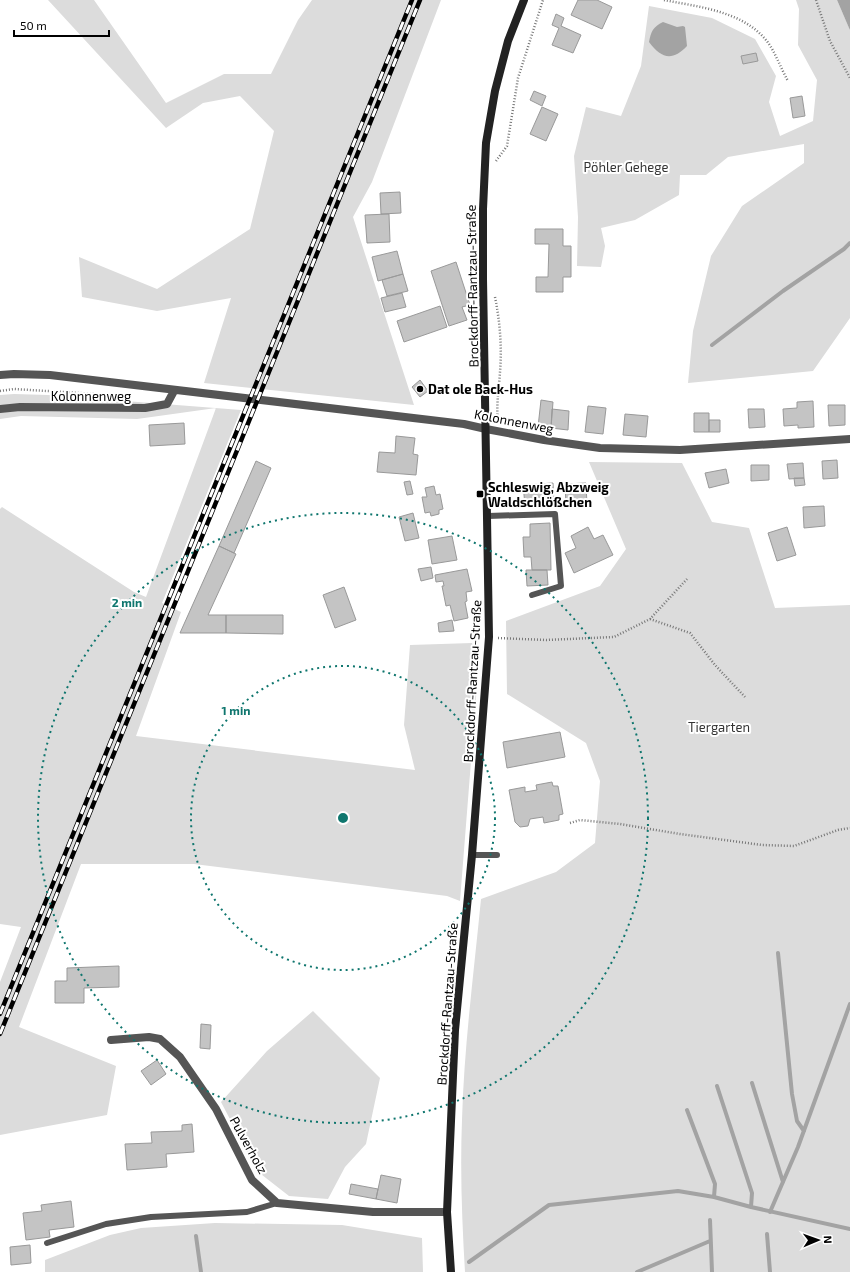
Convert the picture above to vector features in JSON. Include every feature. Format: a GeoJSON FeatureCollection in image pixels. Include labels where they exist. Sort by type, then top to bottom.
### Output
{"type":"FeatureCollection","features":[{"type":"Feature","properties":{"kind":"street","name":"Brockdorff-Rantzau-Straße"},"geometry":{"type":"LineString","coordinates":[[451,1272],[447,1212],[455,1030],[472,855],[489,637],[483,232],[486,143],[495,91],[508,41],[524,0]]}},
{"type":"Feature","properties":{"kind":"street","name":"Kolonnenweg"},"geometry":{"type":"LineString","coordinates":[[0,375],[50,375],[295,403],[464,424],[499,432],[600,448],[680,450],[850,439]]}},
{"type":"Feature","properties":{"kind":"street","name":"Kolonnenweg"},"geometry":{"type":"LineString","coordinates":[[0,409],[20,407],[145,408],[167,404],[174,390]]}},
{"type":"Feature","properties":{"kind":"street","name":"Pulverholz"},"geometry":{"type":"LineString","coordinates":[[111,1040],[148,1037],[160,1039],[180,1057],[216,1109],[252,1180],[277,1203]]}},
{"type":"Feature","properties":{"kind":"street"},"geometry":{"type":"LineString","coordinates":[[277,1203],[373,1212],[447,1212]]}},
{"type":"Feature","properties":{"kind":"lane"},"geometry":{"type":"LineString","coordinates":[[488,516],[555,514],[561,586],[532,595]]}},
{"type":"Feature","properties":{"kind":"lane"},"geometry":{"type":"LineString","coordinates":[[472,855],[497,855]]}},
{"type":"Feature","properties":{"kind":"lane"},"geometry":{"type":"LineString","coordinates":[[48,1243],[114,1223],[151,1217],[247,1212],[277,1203]]}},
{"type":"Feature","properties":{"kind":"path"},"geometry":{"type":"LineString","coordinates":[[495,165],[496,161],[507,146],[518,78],[543,0]]}},
{"type":"Feature","properties":{"kind":"path"},"geometry":{"type":"LineString","coordinates":[[664,0],[715,10],[752,26],[766,41],[788,81]]}},
{"type":"Feature","properties":{"kind":"path"},"geometry":{"type":"LineString","coordinates":[[816,0],[830,41],[850,78]]}},
{"type":"Feature","properties":{"kind":"path"},"geometry":{"type":"LineString","coordinates":[[494,296],[499,315],[501,341],[497,410],[499,432]]}},
{"type":"Feature","properties":{"kind":"path"},"geometry":{"type":"LineString","coordinates":[[489,637],[546,640],[614,637],[650,619],[687,579]]}},
{"type":"Feature","properties":{"kind":"path"},"geometry":{"type":"LineString","coordinates":[[650,619],[690,633],[715,665],[745,697]]}},
{"type":"Feature","properties":{"kind":"path"},"geometry":{"type":"LineString","coordinates":[[570,823],[580,820],[620,824],[762,845],[794,846],[838,830],[850,828]]}},
{"type":"Feature","properties":{"kind":"green space"},"geometry":{"type":"Polygon","coordinates":[[[48,0],[94,0],[166,103],[224,74],[271,74],[298,20],[312,0],[441,0],[372,182],[353,217],[414,405],[204,383],[231,298],[157,311],[82,297],[79,257],[157,289],[250,229],[274,131],[240,96],[203,103],[166,128],[48,0]]]}},
{"type":"Feature","properties":{"kind":"green space","name":"Pöhler Gehege"},"geometry":{"type":"Polygon","coordinates":[[[796,0],[837,0],[850,30],[850,318],[813,371],[688,383],[693,331],[711,256],[742,206],[804,163],[804,144],[728,157],[706,175],[680,175],[679,195],[635,220],[601,228],[605,246],[601,267],[577,266],[578,217],[574,156],[586,107],[621,116],[641,66],[649,6],[712,18],[755,39],[776,76],[769,102],[780,136],[813,121],[817,80],[798,45],[799,9],[796,0]]]}},
{"type":"Feature","properties":{"kind":"green space"},"geometry":{"type":"Polygon","coordinates":[[[0,395],[48,395],[216,408],[137,419],[21,416],[0,419],[0,395]]]}},
{"type":"Feature","properties":{"kind":"green space"},"geometry":{"type":"Polygon","coordinates":[[[216,408],[241,410],[162,603],[181,612],[136,736],[415,770],[404,725],[410,645],[472,643],[479,660],[460,901],[447,896],[194,864],[81,864],[19,1027],[116,1066],[107,1115],[0,1135],[0,982],[21,927],[0,924],[0,509],[2,507],[134,592],[146,597],[216,408]]]}},
{"type":"Feature","properties":{"kind":"green space","name":"Tiergarten"},"geometry":{"type":"Polygon","coordinates":[[[589,462],[682,463],[712,522],[749,528],[775,608],[850,605],[850,1272],[465,1272],[461,1177],[463,1092],[481,899],[556,872],[595,843],[600,781],[586,743],[507,694],[506,621],[600,586],[626,549],[589,462]]]}},
{"type":"Feature","properties":{"kind":"green space"},"geometry":{"type":"Polygon","coordinates":[[[313,1011],[380,1078],[366,1144],[345,1167],[328,1199],[289,1196],[257,1171],[221,1102],[267,1051],[313,1011]]]}},
{"type":"Feature","properties":{"kind":"green space"},"geometry":{"type":"Polygon","coordinates":[[[215,1223],[342,1225],[422,1238],[423,1272],[45,1272],[45,1260],[110,1235],[141,1228],[215,1223]]]}},
{"type":"Feature","properties":{"kind":"shaded area"},"geometry":{"type":"Polygon","coordinates":[[[837,0],[850,0],[850,30],[849,28],[837,0]]]}},
{"type":"Feature","properties":{"kind":"shaded area"},"geometry":{"type":"Polygon","coordinates":[[[663,22],[677,27],[685,27],[687,46],[682,51],[672,56],[662,55],[649,42],[653,30],[663,22]]]}},
{"type":"Feature","properties":{"kind":"building"},"geometry":{"type":"Polygon","coordinates":[[[578,0],[597,0],[612,7],[602,29],[571,15],[578,0]]]}},
{"type":"Feature","properties":{"kind":"building"},"geometry":{"type":"Polygon","coordinates":[[[556,14],[564,18],[561,26],[581,35],[573,53],[552,45],[559,28],[552,25],[556,14]]]}},
{"type":"Feature","properties":{"kind":"building"},"geometry":{"type":"Polygon","coordinates":[[[756,53],[758,61],[743,64],[741,56],[756,53]]]}},
{"type":"Feature","properties":{"kind":"building"},"geometry":{"type":"Polygon","coordinates":[[[534,91],[546,96],[542,106],[530,100],[534,91]]]}},
{"type":"Feature","properties":{"kind":"building"},"geometry":{"type":"Polygon","coordinates":[[[802,96],[805,116],[793,118],[790,98],[802,96]]]}},
{"type":"Feature","properties":{"kind":"building"},"geometry":{"type":"Polygon","coordinates":[[[542,107],[558,114],[546,141],[530,134],[542,107]]]}},
{"type":"Feature","properties":{"kind":"building"},"geometry":{"type":"Polygon","coordinates":[[[400,192],[401,213],[381,214],[380,193],[400,192]]]}},
{"type":"Feature","properties":{"kind":"building"},"geometry":{"type":"Polygon","coordinates":[[[389,214],[390,242],[367,243],[365,215],[389,214]]]}},
{"type":"Feature","properties":{"kind":"building"},"geometry":{"type":"Polygon","coordinates":[[[535,229],[563,229],[563,246],[571,246],[571,277],[563,277],[563,292],[536,292],[536,277],[548,277],[549,244],[535,244],[535,229]]]}},
{"type":"Feature","properties":{"kind":"building"},"geometry":{"type":"Polygon","coordinates":[[[397,251],[403,274],[378,281],[372,257],[397,251]]]}},
{"type":"Feature","properties":{"kind":"building"},"geometry":{"type":"Polygon","coordinates":[[[456,262],[470,305],[462,307],[467,320],[449,326],[431,271],[456,262]]]}},
{"type":"Feature","properties":{"kind":"building"},"geometry":{"type":"Polygon","coordinates":[[[403,274],[408,291],[387,296],[382,280],[403,274]]]}},
{"type":"Feature","properties":{"kind":"building"},"geometry":{"type":"Polygon","coordinates":[[[402,293],[406,307],[385,312],[381,298],[402,293]]]}},
{"type":"Feature","properties":{"kind":"building"},"geometry":{"type":"Polygon","coordinates":[[[440,306],[447,327],[404,342],[397,321],[440,306]]]}},
{"type":"Feature","properties":{"kind":"building","name":"Dat ole Back-Hus"},"geometry":{"type":"Polygon","coordinates":[[[420,380],[428,391],[420,397],[412,387],[420,380]]]}},
{"type":"Feature","properties":{"kind":"building"},"geometry":{"type":"Polygon","coordinates":[[[541,400],[553,402],[551,428],[538,427],[541,400]]]}},
{"type":"Feature","properties":{"kind":"building"},"geometry":{"type":"Polygon","coordinates":[[[813,401],[814,427],[798,428],[798,425],[784,426],[783,409],[797,408],[797,402],[813,401]]]}},
{"type":"Feature","properties":{"kind":"building"},"geometry":{"type":"Polygon","coordinates":[[[828,405],[845,405],[845,425],[829,426],[828,405]]]}},
{"type":"Feature","properties":{"kind":"building"},"geometry":{"type":"Polygon","coordinates":[[[588,406],[606,408],[603,434],[585,432],[588,406]]]}},
{"type":"Feature","properties":{"kind":"building"},"geometry":{"type":"Polygon","coordinates":[[[552,409],[569,411],[568,430],[551,428],[552,409]]]}},
{"type":"Feature","properties":{"kind":"building"},"geometry":{"type":"Polygon","coordinates":[[[748,409],[764,409],[765,427],[749,428],[748,409]]]}},
{"type":"Feature","properties":{"kind":"building"},"geometry":{"type":"Polygon","coordinates":[[[694,413],[709,413],[709,432],[694,432],[694,413]]]}},
{"type":"Feature","properties":{"kind":"building"},"geometry":{"type":"Polygon","coordinates":[[[625,414],[648,416],[646,437],[623,435],[625,414]]]}},
{"type":"Feature","properties":{"kind":"building"},"geometry":{"type":"Polygon","coordinates":[[[709,420],[720,420],[720,432],[709,432],[709,420]]]}},
{"type":"Feature","properties":{"kind":"building"},"geometry":{"type":"Polygon","coordinates":[[[184,423],[185,444],[150,446],[149,425],[184,423]]]}},
{"type":"Feature","properties":{"kind":"building"},"geometry":{"type":"Polygon","coordinates":[[[396,436],[415,438],[413,454],[418,455],[416,475],[377,472],[379,452],[395,453],[396,436]]]}},
{"type":"Feature","properties":{"kind":"building"},"geometry":{"type":"Polygon","coordinates":[[[837,460],[838,478],[823,479],[822,461],[837,460]]]}},
{"type":"Feature","properties":{"kind":"building"},"geometry":{"type":"Polygon","coordinates":[[[256,461],[271,468],[234,553],[219,546],[256,461]]]}},
{"type":"Feature","properties":{"kind":"building"},"geometry":{"type":"Polygon","coordinates":[[[803,463],[804,478],[789,479],[787,464],[803,463]]]}},
{"type":"Feature","properties":{"kind":"building"},"geometry":{"type":"Polygon","coordinates":[[[751,465],[769,465],[769,480],[751,481],[751,465]]]}},
{"type":"Feature","properties":{"kind":"building"},"geometry":{"type":"Polygon","coordinates":[[[726,469],[729,483],[709,488],[705,473],[726,469]]]}},
{"type":"Feature","properties":{"kind":"building"},"geometry":{"type":"Polygon","coordinates":[[[794,478],[804,478],[805,485],[795,486],[794,478]]]}},
{"type":"Feature","properties":{"kind":"building"},"geometry":{"type":"Polygon","coordinates":[[[410,481],[413,494],[407,495],[404,482],[410,481]]]}},
{"type":"Feature","properties":{"kind":"building"},"geometry":{"type":"Polygon","coordinates":[[[553,483],[554,503],[525,505],[523,485],[553,483]]]}},
{"type":"Feature","properties":{"kind":"building"},"geometry":{"type":"Polygon","coordinates":[[[586,483],[587,505],[566,505],[565,484],[586,483]]]}},
{"type":"Feature","properties":{"kind":"building"},"geometry":{"type":"Polygon","coordinates":[[[434,486],[436,495],[440,494],[443,509],[439,510],[439,514],[431,516],[430,512],[425,513],[422,497],[427,497],[425,488],[434,486]]]}},
{"type":"Feature","properties":{"kind":"building"},"geometry":{"type":"Polygon","coordinates":[[[824,506],[825,526],[804,528],[803,507],[824,506]]]}},
{"type":"Feature","properties":{"kind":"building"},"geometry":{"type":"Polygon","coordinates":[[[413,513],[419,538],[405,541],[399,517],[413,513]]]}},
{"type":"Feature","properties":{"kind":"building"},"geometry":{"type":"Polygon","coordinates":[[[550,523],[551,570],[532,570],[531,557],[524,557],[523,537],[530,537],[530,524],[550,523]]]}},
{"type":"Feature","properties":{"kind":"building"},"geometry":{"type":"Polygon","coordinates":[[[588,527],[594,539],[603,535],[613,555],[574,573],[565,553],[576,548],[571,536],[588,527]]]}},
{"type":"Feature","properties":{"kind":"building"},"geometry":{"type":"Polygon","coordinates":[[[787,527],[796,555],[777,561],[768,533],[787,527]]]}},
{"type":"Feature","properties":{"kind":"building"},"geometry":{"type":"Polygon","coordinates":[[[452,536],[457,560],[432,564],[428,540],[452,536]]]}},
{"type":"Feature","properties":{"kind":"building"},"geometry":{"type":"Polygon","coordinates":[[[219,546],[236,554],[208,615],[226,615],[226,633],[180,633],[219,546]]]}},
{"type":"Feature","properties":{"kind":"building"},"geometry":{"type":"Polygon","coordinates":[[[431,567],[433,578],[421,581],[418,569],[431,567]]]}},
{"type":"Feature","properties":{"kind":"building"},"geometry":{"type":"Polygon","coordinates":[[[467,569],[472,591],[466,592],[467,601],[465,602],[468,618],[454,621],[450,605],[446,606],[442,586],[444,586],[443,581],[436,582],[435,575],[467,569]]]}},
{"type":"Feature","properties":{"kind":"building"},"geometry":{"type":"Polygon","coordinates":[[[526,570],[547,570],[548,585],[527,586],[526,570]]]}},
{"type":"Feature","properties":{"kind":"building"},"geometry":{"type":"Polygon","coordinates":[[[344,587],[356,620],[335,628],[323,595],[344,587]]]}},
{"type":"Feature","properties":{"kind":"building"},"geometry":{"type":"Polygon","coordinates":[[[226,615],[283,615],[283,634],[226,633],[226,615]]]}},
{"type":"Feature","properties":{"kind":"building"},"geometry":{"type":"Polygon","coordinates":[[[452,620],[454,631],[439,632],[438,623],[452,620]]]}},
{"type":"Feature","properties":{"kind":"building"},"geometry":{"type":"Polygon","coordinates":[[[560,732],[565,757],[507,768],[503,742],[560,732]]]}},
{"type":"Feature","properties":{"kind":"building"},"geometry":{"type":"Polygon","coordinates":[[[552,782],[553,786],[558,786],[563,814],[559,815],[559,820],[544,823],[543,817],[530,819],[528,826],[520,827],[515,822],[509,790],[525,787],[525,792],[537,790],[536,785],[552,782]]]}},
{"type":"Feature","properties":{"kind":"building"},"geometry":{"type":"Polygon","coordinates":[[[119,966],[119,987],[84,988],[84,1003],[55,1003],[55,981],[67,981],[67,968],[119,966]]]}},
{"type":"Feature","properties":{"kind":"building"},"geometry":{"type":"Polygon","coordinates":[[[201,1024],[211,1025],[210,1049],[200,1048],[201,1024]]]}},
{"type":"Feature","properties":{"kind":"building"},"geometry":{"type":"Polygon","coordinates":[[[157,1060],[166,1074],[151,1085],[141,1071],[157,1060]]]}},
{"type":"Feature","properties":{"kind":"building"},"geometry":{"type":"Polygon","coordinates":[[[192,1124],[194,1152],[166,1154],[167,1167],[127,1170],[125,1144],[152,1143],[151,1132],[182,1131],[182,1125],[192,1124]]]}},
{"type":"Feature","properties":{"kind":"building"},"geometry":{"type":"Polygon","coordinates":[[[381,1175],[401,1179],[397,1203],[376,1199],[381,1175]]]}},
{"type":"Feature","properties":{"kind":"building"},"geometry":{"type":"Polygon","coordinates":[[[351,1184],[378,1189],[376,1199],[349,1194],[351,1184]]]}},
{"type":"Feature","properties":{"kind":"building"},"geometry":{"type":"Polygon","coordinates":[[[71,1201],[74,1227],[49,1230],[50,1237],[26,1240],[23,1213],[42,1211],[41,1205],[71,1201]]]}},
{"type":"Feature","properties":{"kind":"building"},"geometry":{"type":"Polygon","coordinates":[[[30,1245],[31,1263],[11,1265],[10,1247],[30,1245]]]}},
{"type":"Feature","properties":{"kind":"waterway"},"geometry":{"type":"LineString","coordinates":[[712,345],[783,291],[844,249],[850,243]]}},
{"type":"Feature","properties":{"kind":"waterway"},"geometry":{"type":"LineString","coordinates":[[778,953],[792,1094],[797,1121],[804,1131]]}},
{"type":"Feature","properties":{"kind":"waterway"},"geometry":{"type":"LineString","coordinates":[[770,1212],[798,1147],[850,1004]]}},
{"type":"Feature","properties":{"kind":"waterway"},"geometry":{"type":"LineString","coordinates":[[752,1083],[783,1182]]}},
{"type":"Feature","properties":{"kind":"waterway"},"geometry":{"type":"LineString","coordinates":[[717,1086],[752,1193],[751,1207]]}},
{"type":"Feature","properties":{"kind":"waterway"},"geometry":{"type":"LineString","coordinates":[[687,1110],[715,1184],[714,1197]]}},
{"type":"Feature","properties":{"kind":"waterway"},"geometry":{"type":"LineString","coordinates":[[469,1262],[549,1205],[678,1191],[714,1197],[751,1207],[850,1229]]}},
{"type":"Feature","properties":{"kind":"waterway"},"geometry":{"type":"LineString","coordinates":[[710,1220],[712,1272]]}},
{"type":"Feature","properties":{"kind":"waterway"},"geometry":{"type":"LineString","coordinates":[[767,1234],[770,1272]]}},
{"type":"Feature","properties":{"kind":"waterway"},"geometry":{"type":"LineString","coordinates":[[196,1236],[201,1272]]}},
{"type":"Feature","properties":{"kind":"waterway"},"geometry":{"type":"LineString","coordinates":[[637,1272],[710,1241]]}},
{"type":"Feature","properties":{"kind":"railway"},"geometry":{"type":"LineString","coordinates":[[0,1014],[412,0]]}},
{"type":"Feature","properties":{"kind":"railway"},"geometry":{"type":"LineString","coordinates":[[0,1034],[420,0]]}},
{"type":"Feature","properties":{"kind":"place","name":"Dat ole Back-Hus"},"geometry":{"type":"Point","coordinates":[420,389]}},
{"type":"Feature","properties":{"kind":"place","name":"Schleswig, Abzweig Waldschlößchen"},"geometry":{"type":"Point","coordinates":[480,494]}}]}
